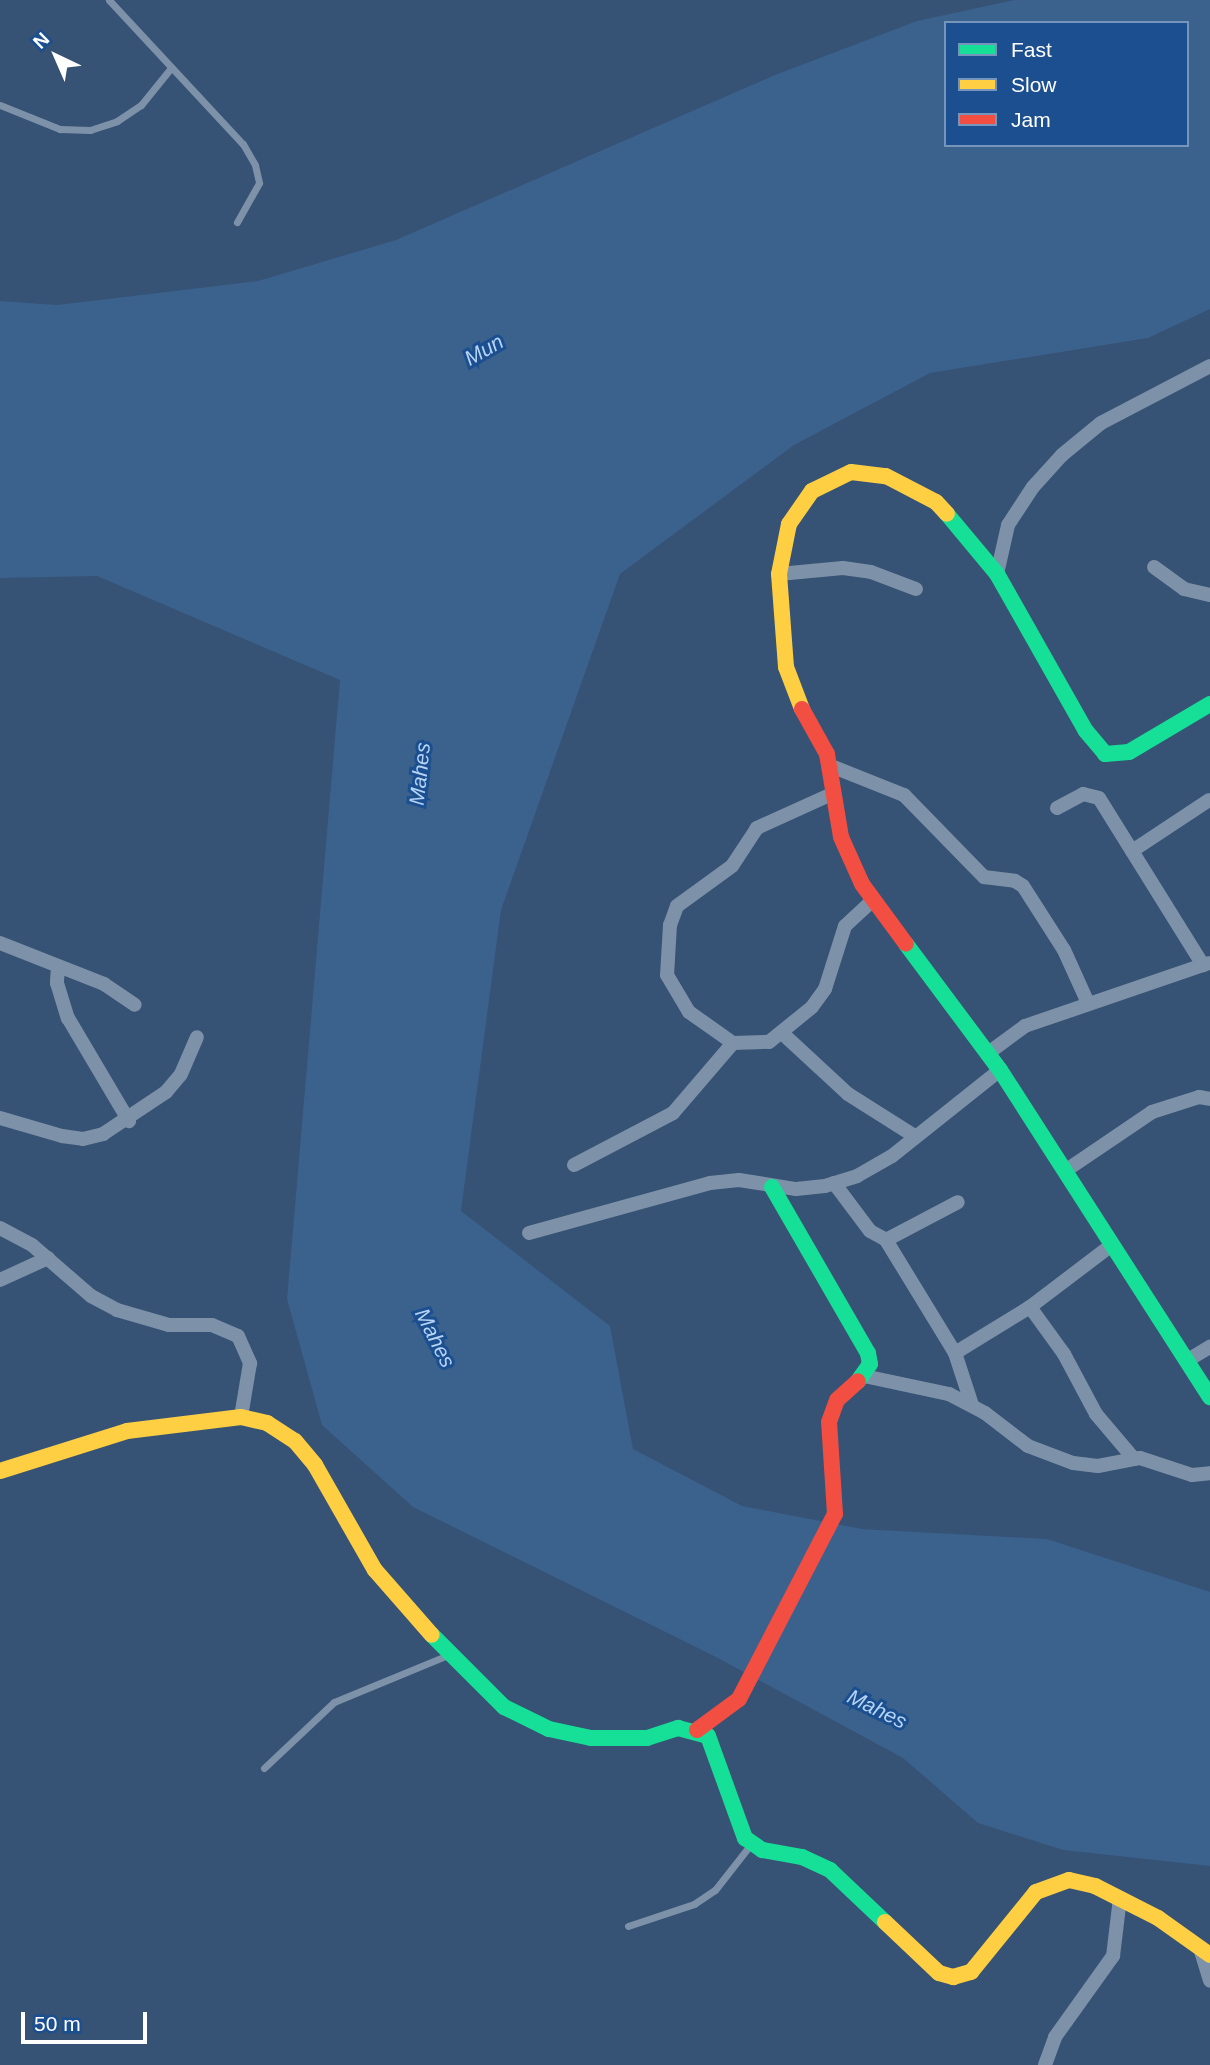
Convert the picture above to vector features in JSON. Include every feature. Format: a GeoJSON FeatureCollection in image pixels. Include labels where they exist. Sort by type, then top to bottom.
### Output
{"type":"FeatureCollection","features":[{"type":"Feature","properties":{"kind":"street"},"geometry":{"type":"LineString","coordinates":[[997,574],[1007,525],[1033,487],[1062,455],[1124,409],[1210,366]]}},
{"type":"Feature","properties":{"kind":"street"},"geometry":{"type":"LineString","coordinates":[[1210,704],[1129,752],[1105,754],[1086,731],[997,574],[952,516],[928,496],[886,476],[851,472],[819,487],[799,506],[781,547],[779,574],[789,677],[831,766],[841,837],[872,901],[1000,1070],[1210,1397]]}},
{"type":"Feature","properties":{"kind":"street"},"geometry":{"type":"LineString","coordinates":[[779,574],[843,568],[871,572],[916,589]]}},
{"type":"Feature","properties":{"kind":"street"},"geometry":{"type":"LineString","coordinates":[[1154,568],[1184,589],[1210,596]]}},
{"type":"Feature","properties":{"kind":"street"},"geometry":{"type":"LineString","coordinates":[[831,766],[913,801],[984,877],[1015,881],[1023,886],[1064,950],[1088,1003]]}},
{"type":"Feature","properties":{"kind":"street"},"geometry":{"type":"LineString","coordinates":[[834,793],[757,828],[732,866],[677,906],[670,925],[667,975],[689,1012],[733,1043],[759,1044],[782,1033],[825,989],[845,926],[872,901]]}},
{"type":"Feature","properties":{"kind":"street"},"geometry":{"type":"LineString","coordinates":[[987,1054],[1025,1026],[1206,964],[1099,798],[1083,794],[1057,808]]}},
{"type":"Feature","properties":{"kind":"street"},"geometry":{"type":"LineString","coordinates":[[1132,851],[1209,800]]}},
{"type":"Feature","properties":{"kind":"street"},"geometry":{"type":"LineString","coordinates":[[0,943],[104,984],[135,1005]]}},
{"type":"Feature","properties":{"kind":"street"},"geometry":{"type":"LineString","coordinates":[[58,967],[59,992],[68,1018],[129,1121]]}},
{"type":"Feature","properties":{"kind":"street"},"geometry":{"type":"LineString","coordinates":[[782,1033],[848,1094],[916,1137]]}},
{"type":"Feature","properties":{"kind":"street"},"geometry":{"type":"LineString","coordinates":[[0,1118],[38,1131],[83,1139],[129,1121],[181,1074],[197,1037]]}},
{"type":"Feature","properties":{"kind":"street"},"geometry":{"type":"LineString","coordinates":[[575,1165],[673,1113],[733,1043]]}},
{"type":"Feature","properties":{"kind":"street"},"geometry":{"type":"LineString","coordinates":[[529,1233],[710,1183],[739,1180],[796,1189],[834,1183],[857,1175],[916,1137],[1000,1070]]}},
{"type":"Feature","properties":{"kind":"street"},"geometry":{"type":"LineString","coordinates":[[1065,1171],[1152,1112],[1199,1097],[1210,1099]]}},
{"type":"Feature","properties":{"kind":"street"},"geometry":{"type":"LineString","coordinates":[[834,1183],[870,1231],[886,1240],[956,1353],[972,1405]]}},
{"type":"Feature","properties":{"kind":"street"},"geometry":{"type":"LineString","coordinates":[[0,1471],[127,1431],[241,1417],[267,1423],[295,1441],[314,1465],[361,1552],[449,1654],[504,1707],[549,1729],[612,1740],[647,1738],[678,1728],[697,1730],[731,1709],[739,1699],[835,1514],[829,1422],[837,1400],[864,1376],[870,1364],[868,1353],[772,1187]]}},
{"type":"Feature","properties":{"kind":"street"},"geometry":{"type":"LineString","coordinates":[[886,1240],[958,1202]]}},
{"type":"Feature","properties":{"kind":"street"},"geometry":{"type":"LineString","coordinates":[[0,1228],[48,1258],[91,1296],[117,1310],[169,1325],[212,1325],[238,1336],[250,1363],[241,1417]]}},
{"type":"Feature","properties":{"kind":"street"},"geometry":{"type":"LineString","coordinates":[[956,1353],[1030,1307],[1113,1244]]}},
{"type":"Feature","properties":{"kind":"street"},"geometry":{"type":"LineString","coordinates":[[0,1280],[48,1258]]}},
{"type":"Feature","properties":{"kind":"street"},"geometry":{"type":"LineString","coordinates":[[1030,1307],[1064,1354],[1096,1414],[1134,1459]]}},
{"type":"Feature","properties":{"kind":"street"},"geometry":{"type":"LineString","coordinates":[[1188,1360],[1210,1347]]}},
{"type":"Feature","properties":{"kind":"street"},"geometry":{"type":"LineString","coordinates":[[864,1376],[949,1394],[972,1405],[1028,1446],[1073,1463],[1098,1466],[1134,1459],[1160,1461],[1192,1475],[1210,1473]]}},
{"type":"Feature","properties":{"kind":"street"},"geometry":{"type":"LineString","coordinates":[[697,1730],[715,1749],[739,1822],[752,1843],[762,1850],[816,1861],[926,1962],[953,1977],[971,1972],[1022,1905],[1052,1884],[1080,1880],[1120,1898],[1204,1951],[1210,1980]]}},
{"type":"Feature","properties":{"kind":"street"},"geometry":{"type":"LineString","coordinates":[[1045,2065],[1055,2037],[1112,1956],[1120,1898]]}},
{"type":"Feature","properties":{"kind":"lane"},"geometry":{"type":"LineString","coordinates":[[109,0],[170,69],[243,144],[255,165],[259,183],[237,222]]}},
{"type":"Feature","properties":{"kind":"lane"},"geometry":{"type":"LineString","coordinates":[[0,105],[60,129],[90,130],[117,121],[141,105],[170,69]]}},
{"type":"Feature","properties":{"kind":"lane"},"geometry":{"type":"LineString","coordinates":[[264,1768],[334,1702],[449,1654]]}},
{"type":"Feature","properties":{"kind":"lane"},"geometry":{"type":"LineString","coordinates":[[628,1926],[694,1904],[715,1890],[752,1843]]}},
{"type":"Feature","properties":{"kind":"water"},"geometry":{"type":"Polygon","coordinates":[[[1014,0],[1210,0],[1210,309],[1148,338],[930,373],[794,445],[620,574],[501,910],[461,1211],[610,1326],[633,1449],[742,1506],[862,1529],[1047,1539],[1210,1592],[1210,1866],[1063,1850],[978,1823],[903,1758],[716,1657],[413,1507],[322,1425],[287,1299],[340,680],[97,576],[0,578],[0,301],[57,305],[258,281],[396,240],[775,75],[917,21],[1014,0]]]}},
{"type":"Feature","properties":{"kind":"traffic: fast"},"geometry":{"type":"LineString","coordinates":[[947,514],[997,574],[1086,731],[1105,754],[1129,752],[1210,704]]}},
{"type":"Feature","properties":{"kind":"traffic: fast"},"geometry":{"type":"LineString","coordinates":[[906,944],[1000,1070],[1210,1397]]}},
{"type":"Feature","properties":{"kind":"traffic: fast"},"geometry":{"type":"LineString","coordinates":[[772,1187],[868,1353],[870,1364],[858,1381]]}},
{"type":"Feature","properties":{"kind":"traffic: fast"},"geometry":{"type":"LineString","coordinates":[[432,1635],[504,1707],[549,1729],[591,1738],[647,1738],[678,1728],[708,1736],[745,1838],[762,1850],[802,1857],[830,1870],[885,1922]]}},
{"type":"Feature","properties":{"kind":"traffic: slow"},"geometry":{"type":"LineString","coordinates":[[802,709],[786,667],[779,574],[789,524],[812,491],[851,472],[886,476],[936,502],[947,514]]}},
{"type":"Feature","properties":{"kind":"traffic: slow"},"geometry":{"type":"LineString","coordinates":[[0,1471],[127,1431],[241,1417],[267,1423],[295,1441],[315,1465],[375,1570],[432,1635]]}},
{"type":"Feature","properties":{"kind":"traffic: slow"},"geometry":{"type":"LineString","coordinates":[[885,1922],[939,1973],[953,1977],[971,1972],[1036,1892],[1069,1880],[1095,1886],[1158,1918],[1210,1955]]}},
{"type":"Feature","properties":{"kind":"traffic: jam"},"geometry":{"type":"LineString","coordinates":[[802,709],[827,754],[841,837],[862,884],[906,944]]}},
{"type":"Feature","properties":{"kind":"traffic: jam"},"geometry":{"type":"LineString","coordinates":[[697,1730],[739,1699],[835,1514],[829,1422],[837,1400],[858,1381]]}},
{"type":"Feature","properties":{"kind":"water label","name":"Mun"},"geometry":{"type":"Point","coordinates":[484,350]}},
{"type":"Feature","properties":{"kind":"water label","name":"Mahes"},"geometry":{"type":"Point","coordinates":[420,774]}},
{"type":"Feature","properties":{"kind":"water label","name":"Mahes"},"geometry":{"type":"Point","coordinates":[435,1338]}},
{"type":"Feature","properties":{"kind":"water label","name":"Mahes"},"geometry":{"type":"Point","coordinates":[877,1709]}}]}
